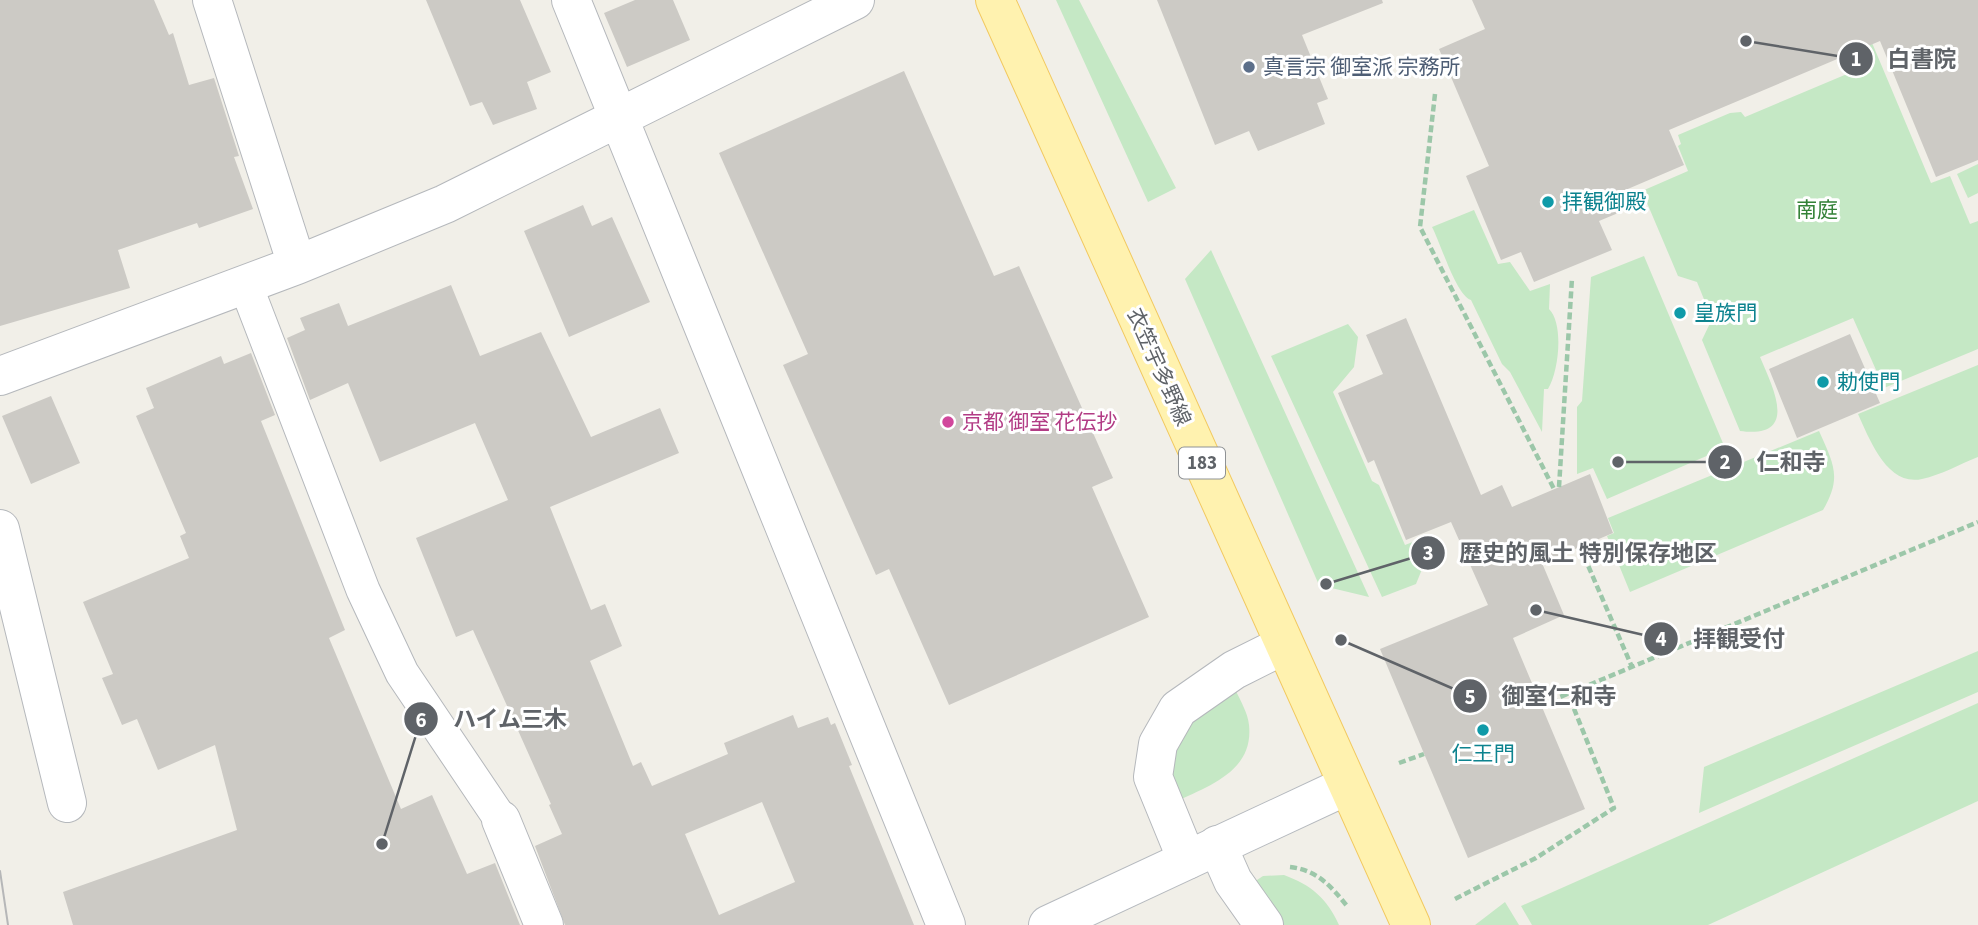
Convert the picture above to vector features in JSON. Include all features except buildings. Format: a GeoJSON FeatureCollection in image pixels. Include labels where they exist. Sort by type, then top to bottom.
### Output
{"type":"FeatureCollection","features":[{"type":"Feature","properties":{"kind":"main road","name":"衣笠宇多野線"},"geometry":{"type":"LineString","coordinates":[[995,0],[1346,786],[1411,925]]}},
{"type":"Feature","properties":{"kind":"street"},"geometry":{"type":"LineString","coordinates":[[212,0],[297,265]]}},
{"type":"Feature","properties":{"kind":"street"},"geometry":{"type":"LineString","coordinates":[[571,0],[946,925]]}},
{"type":"Feature","properties":{"kind":"street"},"geometry":{"type":"LineString","coordinates":[[0,376],[246,286],[445,204],[855,0]]}},
{"type":"Feature","properties":{"kind":"street"},"geometry":{"type":"LineString","coordinates":[[0,529],[67,803]]}},
{"type":"Feature","properties":{"kind":"street"},"geometry":{"type":"LineString","coordinates":[[1264,925],[1233,881],[1202,853],[1153,776],[1158,744],[1178,709],[1234,670],[1284,645]]}},
{"type":"Feature","properties":{"kind":"street"},"geometry":{"type":"LineString","coordinates":[[1048,925],[1346,786]]}},
{"type":"Feature","properties":{"kind":"street"},"geometry":{"type":"LineString","coordinates":[[501,820],[544,925]]}},
{"type":"Feature","properties":{"kind":"lane"},"geometry":{"type":"LineString","coordinates":[[246,286],[363,590],[402,673],[501,820]]}},
{"type":"Feature","properties":{"kind":"path"},"geometry":{"type":"LineString","coordinates":[[1435,94],[1420,227],[1557,488],[1572,278]]}},
{"type":"Feature","properties":{"kind":"path"},"geometry":{"type":"LineString","coordinates":[[1541,705],[1978,522]]}},
{"type":"Feature","properties":{"kind":"path"},"geometry":{"type":"LineString","coordinates":[[1580,547],[1632,667]]}},
{"type":"Feature","properties":{"kind":"path"},"geometry":{"type":"LineString","coordinates":[[1455,899],[1536,858],[1614,808],[1568,694]]}},
{"type":"Feature","properties":{"kind":"path"},"geometry":{"type":"LineString","coordinates":[[1399,763],[1424,754]]}},
{"type":"Feature","properties":{"kind":"path"},"geometry":{"type":"LineString","coordinates":[[1279,866],[1305,869],[1328,882],[1351,912]]}},
{"type":"Feature","properties":{"kind":"green space"},"geometry":{"type":"Polygon","coordinates":[[[1056,0],[1079,0],[1176,188],[1148,202],[1056,0]]]}},
{"type":"Feature","properties":{"kind":"green space","name":"南庭"},"geometry":{"type":"Polygon","coordinates":[[[1816,0],[1854,0],[1931,183],[1950,176],[1970,224],[1978,221],[1978,349],[1884,388],[1853,318],[1760,357],[1775,396],[1776,419],[1770,427],[1759,431],[1740,431],[1702,340],[1712,319],[1697,282],[1678,276],[1642,191],[1688,171],[1678,146],[1681,144],[1678,135],[1730,113],[1741,112],[1745,117],[1847,74],[1816,0]]]}},
{"type":"Feature","properties":{"kind":"green space"},"geometry":{"type":"Polygon","coordinates":[[[1978,164],[1978,193],[1968,198],[1957,174],[1978,164]]]}},
{"type":"Feature","properties":{"kind":"green space"},"geometry":{"type":"Polygon","coordinates":[[[1474,210],[1498,264],[1510,262],[1530,291],[1550,284],[1549,309],[1557,325],[1558,348],[1552,381],[1548,389],[1544,389],[1542,432],[1510,372],[1502,364],[1471,300],[1465,296],[1454,279],[1432,227],[1474,210]]]}},
{"type":"Feature","properties":{"kind":"green space"},"geometry":{"type":"Polygon","coordinates":[[[1211,250],[1369,597],[1319,585],[1185,279],[1211,250]]]}},
{"type":"Feature","properties":{"kind":"green space"},"geometry":{"type":"Polygon","coordinates":[[[1644,256],[1725,448],[1607,499],[1593,468],[1577,474],[1577,407],[1582,401],[1591,277],[1644,256]]]}},
{"type":"Feature","properties":{"kind":"green space"},"geometry":{"type":"Polygon","coordinates":[[[1348,324],[1358,337],[1354,367],[1333,392],[1372,481],[1379,485],[1405,545],[1428,536],[1431,547],[1416,584],[1382,597],[1271,356],[1348,324]]]}},
{"type":"Feature","properties":{"kind":"green space"},"geometry":{"type":"Polygon","coordinates":[[[1978,365],[1978,457],[1922,479],[1899,476],[1881,458],[1858,414],[1978,365]]]}},
{"type":"Feature","properties":{"kind":"green space"},"geometry":{"type":"Polygon","coordinates":[[[1819,431],[1834,471],[1833,489],[1823,510],[1630,592],[1607,536],[1614,533],[1608,518],[1819,431]]]}},
{"type":"Feature","properties":{"kind":"green space"},"geometry":{"type":"Polygon","coordinates":[[[1978,651],[1978,692],[1699,813],[1704,767],[1978,651]]]}},
{"type":"Feature","properties":{"kind":"green space"},"geometry":{"type":"Polygon","coordinates":[[[1235,689],[1249,725],[1249,741],[1244,754],[1227,775],[1175,802],[1169,757],[1178,733],[1235,689]]]}},
{"type":"Feature","properties":{"kind":"green space"},"geometry":{"type":"Polygon","coordinates":[[[1978,703],[1978,801],[1708,925],[1532,925],[1521,906],[1978,703]]]}},
{"type":"Feature","properties":{"kind":"green space"},"geometry":{"type":"Polygon","coordinates":[[[1284,875],[1317,894],[1329,907],[1339,925],[1280,925],[1251,884],[1263,876],[1284,875]]]}},
{"type":"Feature","properties":{"kind":"green space"},"geometry":{"type":"Polygon","coordinates":[[[1505,902],[1519,925],[1475,925],[1505,902]]]}},
{"type":"Feature","properties":{"kind":"tram line"},"geometry":{"type":"LineString","coordinates":[[0,871],[8,925]]}},
{"type":"Feature","properties":{"kind":"place","name":"白書院"},"geometry":{"type":"Point","coordinates":[1746,41]}},
{"type":"Feature","properties":{"kind":"place","name":"真言宗 御室派 宗務所"},"geometry":{"type":"Point","coordinates":[1249,67]}},
{"type":"Feature","properties":{"kind":"place","name":"拝観御殿"},"geometry":{"type":"Point","coordinates":[1548,202]}},
{"type":"Feature","properties":{"kind":"place","name":"皇族門"},"geometry":{"type":"Point","coordinates":[1680,313]}},
{"type":"Feature","properties":{"kind":"place","name":"勅使門"},"geometry":{"type":"Point","coordinates":[1823,382]}},
{"type":"Feature","properties":{"kind":"place","name":"京都 御室 花伝抄"},"geometry":{"type":"Point","coordinates":[948,422]}},
{"type":"Feature","properties":{"kind":"place","name":"仁和寺"},"geometry":{"type":"Point","coordinates":[1618,462]}},
{"type":"Feature","properties":{"kind":"place","name":"歴史的風土 特別保存地区"},"geometry":{"type":"Point","coordinates":[1326,584]}},
{"type":"Feature","properties":{"kind":"place","name":"拝観受付"},"geometry":{"type":"Point","coordinates":[1536,610]}},
{"type":"Feature","properties":{"kind":"place","name":"御室仁和寺"},"geometry":{"type":"Point","coordinates":[1341,640]}},
{"type":"Feature","properties":{"kind":"place","name":"仁王門"},"geometry":{"type":"Point","coordinates":[1483,730]}},
{"type":"Feature","properties":{"kind":"place","name":"ハイム三木"},"geometry":{"type":"Point","coordinates":[382,844]}}]}
